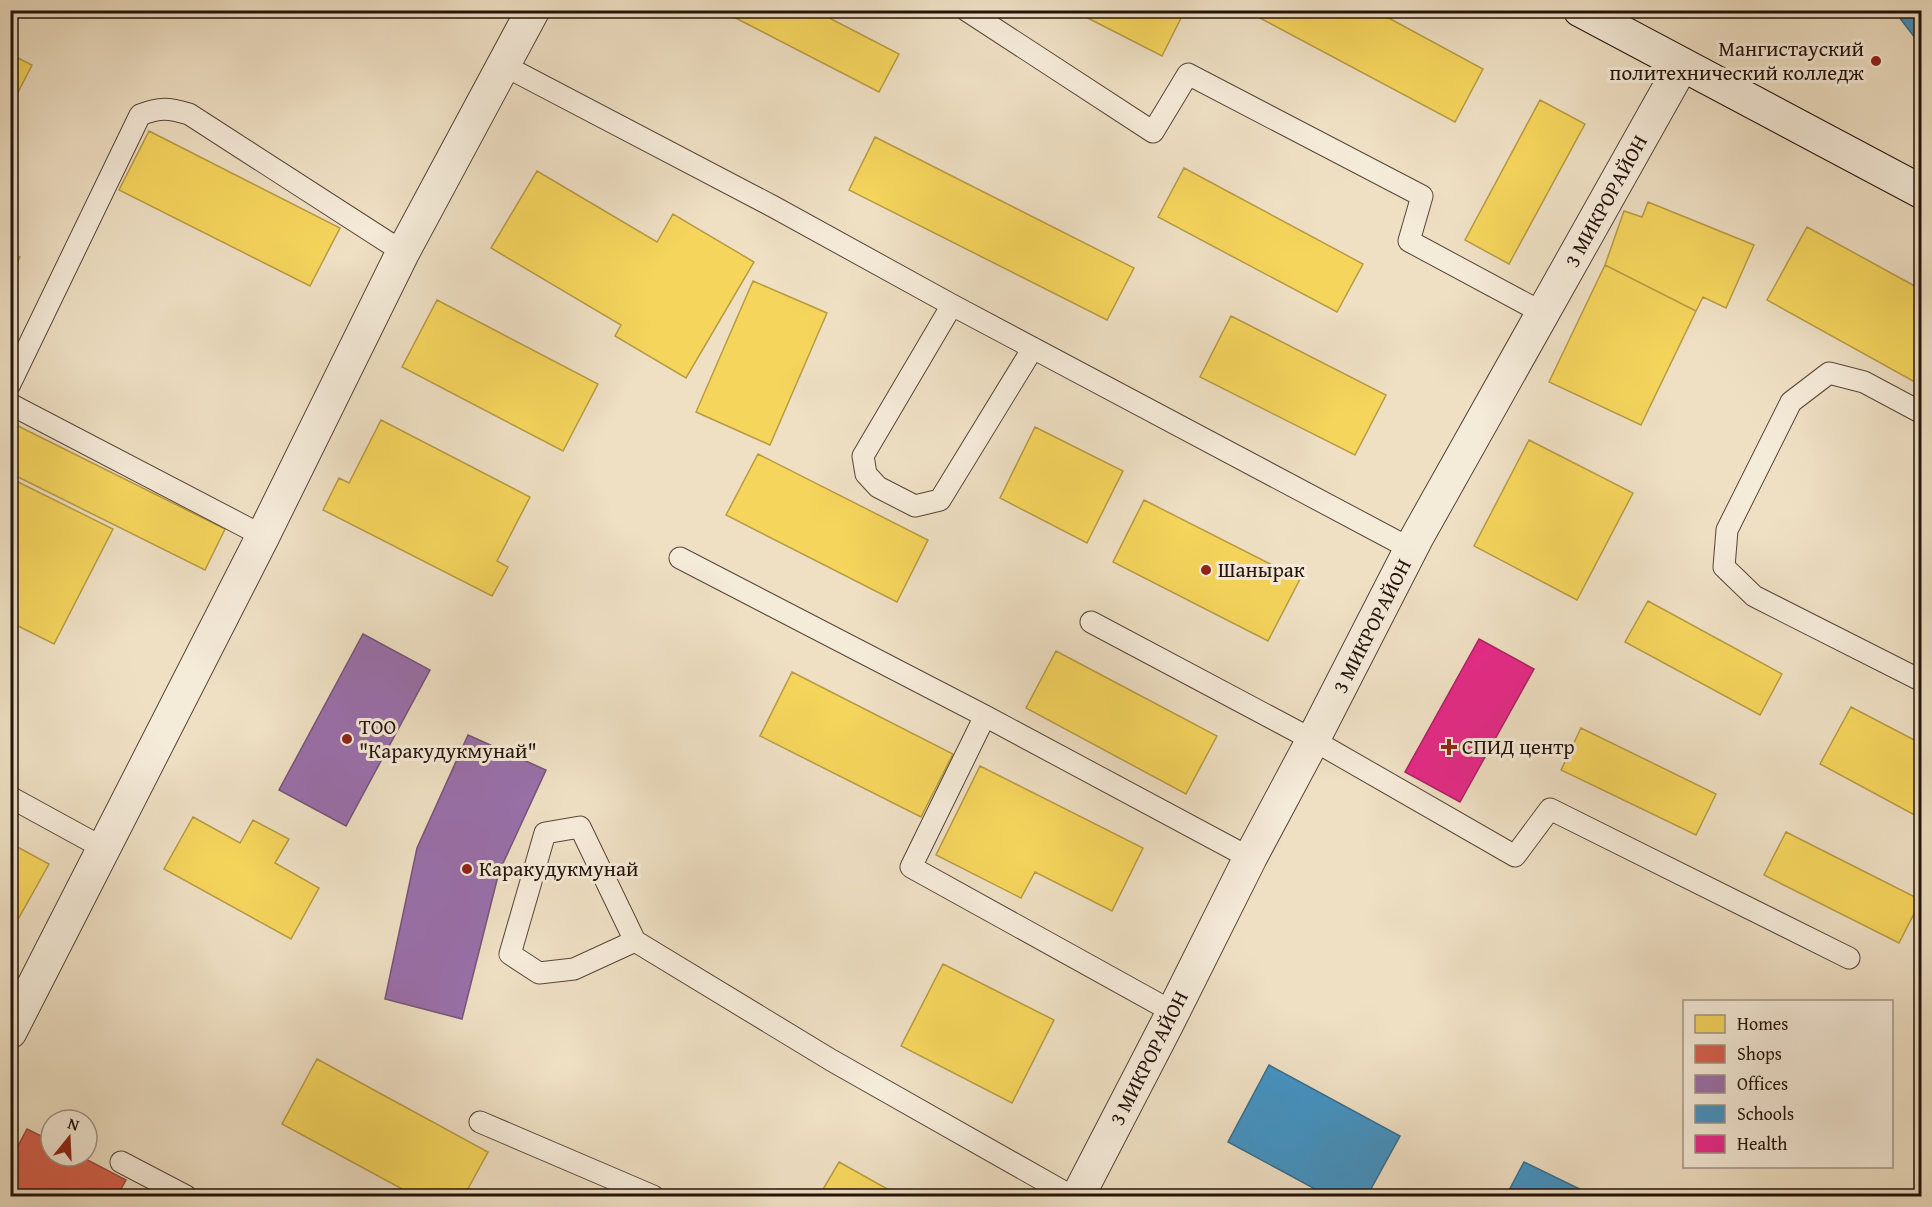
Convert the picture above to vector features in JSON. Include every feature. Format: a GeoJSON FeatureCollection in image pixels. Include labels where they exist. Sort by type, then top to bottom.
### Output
{"type":"FeatureCollection","features":[{"type":"Feature","properties":{"kind":"street"},"geometry":{"type":"LineString","coordinates":[[14,1014],[105,849],[403,252],[533,10]]}},
{"type":"Feature","properties":{"kind":"street"},"geometry":{"type":"LineString","coordinates":[[1580,10],[1922,192]]}},
{"type":"Feature","properties":{"kind":"street","name":"3 МИКРОРАЙОН"},"geometry":{"type":"LineString","coordinates":[[1078,1197],[1250,858],[1411,549],[1682,65]]}},
{"type":"Feature","properties":{"kind":"lane"},"geometry":{"type":"LineString","coordinates":[[966,10],[1153,132],[1188,74],[1422,196],[1409,242],[1543,313]]}},
{"type":"Feature","properties":{"kind":"lane"},"geometry":{"type":"LineString","coordinates":[[503,65],[774,207],[952,305],[1411,549]]}},
{"type":"Feature","properties":{"kind":"lane"},"geometry":{"type":"LineString","coordinates":[[10,384],[140,115],[156,108],[172,109],[189,114],[403,252]]}},
{"type":"Feature","properties":{"kind":"lane"},"geometry":{"type":"LineString","coordinates":[[952,305],[863,456],[866,474],[878,487],[915,506],[940,500],[1033,348]]}},
{"type":"Feature","properties":{"kind":"lane"},"geometry":{"type":"LineString","coordinates":[[1922,413],[1864,382],[1829,373],[1791,402],[1726,530],[1724,567],[1754,596],[1922,681]]}},
{"type":"Feature","properties":{"kind":"lane"},"geometry":{"type":"LineString","coordinates":[[10,404],[263,536]]}},
{"type":"Feature","properties":{"kind":"lane"},"geometry":{"type":"LineString","coordinates":[[680,558],[985,716],[1250,858]]}},
{"type":"Feature","properties":{"kind":"lane"},"geometry":{"type":"LineString","coordinates":[[1091,622],[1313,740],[1515,856],[1551,809],[1849,958]]}},
{"type":"Feature","properties":{"kind":"lane"},"geometry":{"type":"LineString","coordinates":[[985,716],[912,867],[1173,1012]]}},
{"type":"Feature","properties":{"kind":"lane"},"geometry":{"type":"LineString","coordinates":[[10,797],[105,849]]}},
{"type":"Feature","properties":{"kind":"lane"},"geometry":{"type":"LineString","coordinates":[[635,941],[574,969],[539,973],[510,954],[545,833],[580,827],[635,941],[831,1060],[1071,1197]]}},
{"type":"Feature","properties":{"kind":"lane"},"geometry":{"type":"LineString","coordinates":[[480,1122],[653,1197]]}},
{"type":"Feature","properties":{"kind":"lane"},"geometry":{"type":"LineString","coordinates":[[121,1162],[186,1197]]}},
{"type":"Feature","properties":{"kind":"building: Homes"},"geometry":{"type":"Polygon","coordinates":[[[720,10],[814,10],[899,54],[879,92],[720,10]]]}},
{"type":"Feature","properties":{"kind":"building: Homes"},"geometry":{"type":"Polygon","coordinates":[[[1072,10],[1185,10],[1162,56],[1072,10]]]}},
{"type":"Feature","properties":{"kind":"building: Homes"},"geometry":{"type":"Polygon","coordinates":[[[1245,10],[1374,10],[1483,69],[1455,122],[1245,10]]]}},
{"type":"Feature","properties":{"kind":"building: Homes"},"geometry":{"type":"Polygon","coordinates":[[[10,54],[32,65],[10,108],[10,54]]]}},
{"type":"Feature","properties":{"kind":"building: Homes"},"geometry":{"type":"Polygon","coordinates":[[[1540,100],[1585,124],[1509,264],[1465,240],[1540,100]]]}},
{"type":"Feature","properties":{"kind":"building: Homes"},"geometry":{"type":"Polygon","coordinates":[[[149,131],[340,228],[310,286],[119,190],[149,131]]]}},
{"type":"Feature","properties":{"kind":"building: Homes"},"geometry":{"type":"Polygon","coordinates":[[[875,137],[1134,268],[1107,320],[849,190],[875,137]]]}},
{"type":"Feature","properties":{"kind":"building: Homes"},"geometry":{"type":"Polygon","coordinates":[[[1184,168],[1363,264],[1337,312],[1158,217],[1184,168]]]}},
{"type":"Feature","properties":{"kind":"building: Homes"},"geometry":{"type":"Polygon","coordinates":[[[537,171],[657,242],[673,214],[754,262],[686,378],[615,336],[621,325],[491,248],[537,171]]]}},
{"type":"Feature","properties":{"kind":"building: Homes"},"geometry":{"type":"Polygon","coordinates":[[[1648,202],[1754,245],[1726,308],[1703,297],[1696,311],[1605,265],[1624,211],[1642,217],[1648,202]]]}},
{"type":"Feature","properties":{"kind":"building: Homes"},"geometry":{"type":"Polygon","coordinates":[[[1807,227],[1922,290],[1922,386],[1767,300],[1807,227]]]}},
{"type":"Feature","properties":{"kind":"building: Homes"},"geometry":{"type":"Polygon","coordinates":[[[10,252],[20,257],[10,276],[10,252]]]}},
{"type":"Feature","properties":{"kind":"building: Homes"},"geometry":{"type":"Polygon","coordinates":[[[1605,265],[1696,311],[1641,425],[1549,382],[1605,265]]]}},
{"type":"Feature","properties":{"kind":"building: Homes"},"geometry":{"type":"Polygon","coordinates":[[[753,281],[827,313],[770,445],[696,412],[753,281]]]}},
{"type":"Feature","properties":{"kind":"building: Homes"},"geometry":{"type":"Polygon","coordinates":[[[437,300],[598,384],[563,451],[402,367],[437,300]]]}},
{"type":"Feature","properties":{"kind":"building: Homes"},"geometry":{"type":"Polygon","coordinates":[[[1231,316],[1386,395],[1355,455],[1200,377],[1231,316]]]}},
{"type":"Feature","properties":{"kind":"building: Homes"},"geometry":{"type":"Polygon","coordinates":[[[381,420],[530,497],[497,561],[508,567],[492,596],[323,510],[339,478],[349,483],[381,420]]]}},
{"type":"Feature","properties":{"kind":"building: Homes"},"geometry":{"type":"Polygon","coordinates":[[[10,422],[225,529],[205,570],[10,473],[10,422]]]}},
{"type":"Feature","properties":{"kind":"building: Homes"},"geometry":{"type":"Polygon","coordinates":[[[1035,427],[1123,471],[1087,543],[1000,498],[1035,427]]]}},
{"type":"Feature","properties":{"kind":"building: Homes"},"geometry":{"type":"Polygon","coordinates":[[[1529,440],[1633,493],[1577,600],[1474,546],[1529,440]]]}},
{"type":"Feature","properties":{"kind":"building: Homes"},"geometry":{"type":"Polygon","coordinates":[[[758,454],[928,540],[897,602],[726,515],[758,454]]]}},
{"type":"Feature","properties":{"kind":"building: Homes"},"geometry":{"type":"Polygon","coordinates":[[[10,478],[113,529],[54,644],[10,622],[10,478]]]}},
{"type":"Feature","properties":{"kind":"building: Homes","name":"Шанырак"},"geometry":{"type":"Polygon","coordinates":[[[1144,500],[1300,579],[1268,641],[1113,562],[1144,500]]]}},
{"type":"Feature","properties":{"kind":"building: Homes"},"geometry":{"type":"Polygon","coordinates":[[[1648,601],[1782,674],[1760,715],[1625,642],[1648,601]]]}},
{"type":"Feature","properties":{"kind":"building: Homes"},"geometry":{"type":"Polygon","coordinates":[[[1056,651],[1217,736],[1186,794],[1026,708],[1056,651]]]}},
{"type":"Feature","properties":{"kind":"building: Homes"},"geometry":{"type":"Polygon","coordinates":[[[792,672],[953,754],[921,817],[760,736],[792,672]]]}},
{"type":"Feature","properties":{"kind":"building: Homes"},"geometry":{"type":"Polygon","coordinates":[[[1851,707],[1922,744],[1922,819],[1820,764],[1851,707]]]}},
{"type":"Feature","properties":{"kind":"building: Homes"},"geometry":{"type":"Polygon","coordinates":[[[1581,728],[1716,794],[1696,835],[1561,770],[1581,728]]]}},
{"type":"Feature","properties":{"kind":"building: Homes"},"geometry":{"type":"Polygon","coordinates":[[[980,766],[1143,848],[1112,911],[1035,872],[1021,898],[936,855],[980,766]]]}},
{"type":"Feature","properties":{"kind":"building: Homes"},"geometry":{"type":"Polygon","coordinates":[[[193,817],[240,843],[253,820],[289,839],[275,863],[319,888],[291,939],[164,869],[193,817]]]}},
{"type":"Feature","properties":{"kind":"building: Homes"},"geometry":{"type":"Polygon","coordinates":[[[1786,832],[1921,900],[1899,943],[1764,875],[1786,832]]]}},
{"type":"Feature","properties":{"kind":"building: Homes"},"geometry":{"type":"Polygon","coordinates":[[[10,843],[49,864],[11,932],[10,932],[10,843]]]}},
{"type":"Feature","properties":{"kind":"building: Homes"},"geometry":{"type":"Polygon","coordinates":[[[943,964],[1054,1020],[1012,1103],[901,1046],[943,964]]]}},
{"type":"Feature","properties":{"kind":"building: Homes"},"geometry":{"type":"Polygon","coordinates":[[[317,1059],[488,1152],[464,1196],[415,1196],[282,1124],[317,1059]]]}},
{"type":"Feature","properties":{"kind":"building: Homes"},"geometry":{"type":"Polygon","coordinates":[[[839,1162],[900,1196],[819,1196],[839,1162]]]}},
{"type":"Feature","properties":{"kind":"building: Shops"},"geometry":{"type":"Polygon","coordinates":[[[27,1129],[39,1135],[39,1168],[99,1168],[99,1166],[126,1180],[117,1196],[10,1196],[10,1161],[27,1129]]]}},
{"type":"Feature","properties":{"kind":"building: Offices"},"geometry":{"type":"Polygon","coordinates":[[[363,634],[430,670],[346,826],[279,790],[363,634]]]}},
{"type":"Feature","properties":{"kind":"building: Offices"},"geometry":{"type":"Polygon","coordinates":[[[468,735],[546,770],[499,872],[462,1019],[385,999],[417,848],[468,735]]]}},
{"type":"Feature","properties":{"kind":"building: Schools"},"geometry":{"type":"Polygon","coordinates":[[[1903,10],[1922,10],[1922,47],[1899,17],[1903,10]]]}},
{"type":"Feature","properties":{"kind":"building: Schools"},"geometry":{"type":"Polygon","coordinates":[[[1269,1065],[1400,1136],[1367,1196],[1328,1196],[1228,1142],[1269,1065]]]}},
{"type":"Feature","properties":{"kind":"building: Schools"},"geometry":{"type":"Polygon","coordinates":[[[1524,1162],[1594,1196],[1506,1196],[1524,1162]]]}},
{"type":"Feature","properties":{"kind":"building: Health"},"geometry":{"type":"Polygon","coordinates":[[[1479,639],[1534,669],[1460,802],[1405,772],[1479,639]]]}},
{"type":"Feature","properties":{"kind":"place","name":"Мангистауский политехнический колледж"},"geometry":{"type":"Point","coordinates":[1876,61]}},
{"type":"Feature","properties":{"kind":"place","name":"Шанырак"},"geometry":{"type":"Point","coordinates":[1206,570]}},
{"type":"Feature","properties":{"kind":"place","name":"ТОО \"Каракудукмунай\""},"geometry":{"type":"Point","coordinates":[347,739]}},
{"type":"Feature","properties":{"kind":"place","name":"СПИД центр"},"geometry":{"type":"Point","coordinates":[1449,747]}},
{"type":"Feature","properties":{"kind":"place","name":"Каракудукмунай"},"geometry":{"type":"Point","coordinates":[467,869]}}]}
